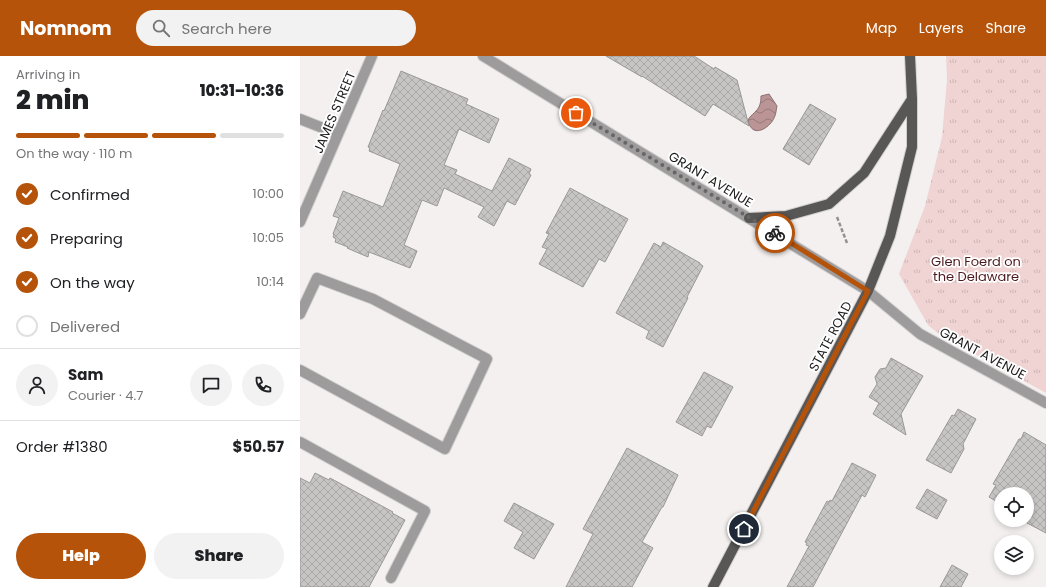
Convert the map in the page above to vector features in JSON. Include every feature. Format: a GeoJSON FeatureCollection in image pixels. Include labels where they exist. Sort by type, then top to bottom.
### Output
{"type":"FeatureCollection","features":[{"type":"Feature","properties":{"kind":"main road","name":"STATE ROAD"},"geometry":{"type":"LineString","coordinates":[[713,587],[868,291],[890,236],[912,147],[910,56]]}},
{"type":"Feature","properties":{"kind":"main road"},"geometry":{"type":"LineString","coordinates":[[749,218],[786,216],[829,204],[864,173],[912,99]]}},
{"type":"Feature","properties":{"kind":"street","name":"JAMES STREET"},"geometry":{"type":"LineString","coordinates":[[300,222],[372,56]]}},
{"type":"Feature","properties":{"kind":"street","name":"GRANT AVENUE"},"geometry":{"type":"LineString","coordinates":[[483,56],[868,291],[920,334],[1046,403]]}},
{"type":"Feature","properties":{"kind":"street"},"geometry":{"type":"LineString","coordinates":[[300,119],[338,134]]}},
{"type":"Feature","properties":{"kind":"street"},"geometry":{"type":"LineString","coordinates":[[300,313],[317,278],[373,299],[486,359],[445,449],[300,370]]}},
{"type":"Feature","properties":{"kind":"street"},"geometry":{"type":"LineString","coordinates":[[300,442],[425,512],[392,578]]}},
{"type":"Feature","properties":{"kind":"path"},"geometry":{"type":"LineString","coordinates":[[837,216],[847,243]]}},
{"type":"Feature","properties":{"kind":"green space","name":"Glen Foerd on the Delaware"},"geometry":{"type":"Polygon","coordinates":[[[946,56],[1046,56],[1046,393],[940,335],[928,325],[899,274],[925,206],[942,137],[947,79],[946,56]]]}},
{"type":"Feature","properties":{"kind":"water"},"geometry":{"type":"Polygon","coordinates":[[[769,94],[777,106],[775,115],[767,127],[756,131],[750,126],[748,121],[758,108],[761,96],[769,94]]]}},
{"type":"Feature","properties":{"kind":"building"},"geometry":{"type":"Polygon","coordinates":[[[606,56],[694,56],[714,69],[715,67],[737,80],[749,126],[713,104],[705,116],[642,76],[606,56]]]}},
{"type":"Feature","properties":{"kind":"building"},"geometry":{"type":"Polygon","coordinates":[[[401,71],[468,99],[466,104],[499,119],[489,143],[459,129],[444,165],[457,170],[455,174],[492,191],[509,158],[531,169],[529,174],[531,175],[515,205],[507,201],[494,226],[478,217],[484,207],[444,188],[437,206],[422,200],[404,245],[417,251],[410,268],[369,252],[368,257],[335,242],[336,239],[333,237],[339,218],[333,216],[343,191],[383,207],[400,164],[369,151],[370,148],[368,147],[401,71]]]}},
{"type":"Feature","properties":{"kind":"building"},"geometry":{"type":"Polygon","coordinates":[[[810,104],[836,119],[809,165],[783,149],[810,104]]]}},
{"type":"Feature","properties":{"kind":"building"},"geometry":{"type":"Polygon","coordinates":[[[570,188],[628,219],[605,262],[599,259],[583,287],[539,264],[547,249],[542,247],[549,234],[546,233],[570,188]]]}},
{"type":"Feature","properties":{"kind":"building"},"geometry":{"type":"Polygon","coordinates":[[[663,242],[703,266],[663,347],[646,338],[649,331],[616,313],[654,243],[661,247],[663,242]]]}},
{"type":"Feature","properties":{"kind":"building"},"geometry":{"type":"Polygon","coordinates":[[[891,358],[923,376],[901,414],[906,435],[873,414],[879,403],[869,397],[877,384],[875,377],[880,369],[886,368],[891,358]]]}},
{"type":"Feature","properties":{"kind":"building"},"geometry":{"type":"Polygon","coordinates":[[[704,372],[733,387],[711,428],[707,426],[702,436],[676,422],[704,372]]]}},
{"type":"Feature","properties":{"kind":"building"},"geometry":{"type":"Polygon","coordinates":[[[958,409],[976,419],[963,444],[964,449],[951,473],[926,460],[952,415],[954,416],[958,409]]]}},
{"type":"Feature","properties":{"kind":"building"},"geometry":{"type":"Polygon","coordinates":[[[1024,432],[1046,445],[1046,533],[1034,527],[1034,487],[995,487],[996,485],[993,484],[1019,439],[1021,439],[1024,432]]]}},
{"type":"Feature","properties":{"kind":"building"},"geometry":{"type":"Polygon","coordinates":[[[627,448],[678,475],[663,507],[642,542],[653,548],[632,587],[566,587],[593,534],[583,529],[627,448]]]}},
{"type":"Feature","properties":{"kind":"building"},"geometry":{"type":"Polygon","coordinates":[[[852,463],[876,475],[865,497],[862,495],[813,587],[787,587],[809,546],[806,545],[807,543],[805,542],[827,501],[832,501],[852,463]]]}},
{"type":"Feature","properties":{"kind":"building"},"geometry":{"type":"Polygon","coordinates":[[[315,473],[329,480],[330,478],[405,520],[369,587],[300,587],[300,478],[310,483],[315,473]]]}},
{"type":"Feature","properties":{"kind":"building"},"geometry":{"type":"Polygon","coordinates":[[[994,488],[994,500],[989,497],[994,488]]]}},
{"type":"Feature","properties":{"kind":"building"},"geometry":{"type":"Polygon","coordinates":[[[927,489],[947,500],[937,519],[916,508],[927,489]]]}},
{"type":"Feature","properties":{"kind":"building"},"geometry":{"type":"Polygon","coordinates":[[[514,503],[554,524],[534,559],[514,548],[523,532],[504,521],[514,503]]]}},
{"type":"Feature","properties":{"kind":"building"},"geometry":{"type":"Polygon","coordinates":[[[952,565],[968,574],[961,587],[940,587],[952,565]]]}},
{"type":"Feature","properties":{"kind":"way so far"},"geometry":{"type":"LineString","coordinates":[[576,113],[775,233]]}},
{"type":"Feature","properties":{"kind":"route"},"geometry":{"type":"LineString","coordinates":[[744,529],[868,291],[775,233]]}}]}
